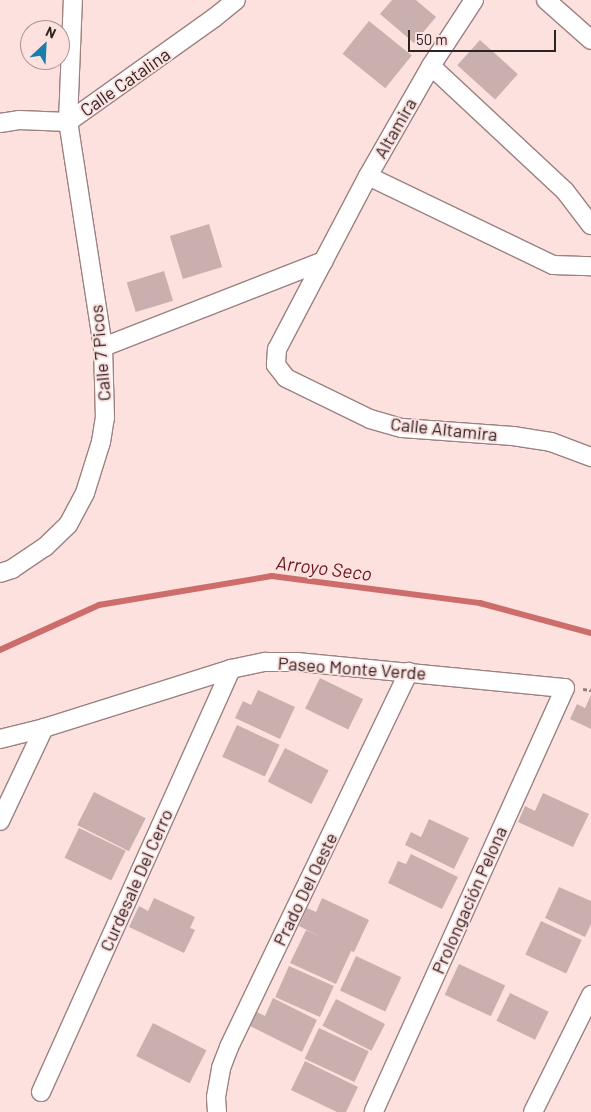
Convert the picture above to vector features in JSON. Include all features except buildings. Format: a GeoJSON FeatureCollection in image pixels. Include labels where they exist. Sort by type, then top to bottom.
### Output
{"type":"FeatureCollection","features":[{"type":"Feature","properties":{"kind":"street","name":"Calle 7 Picos"},"geometry":{"type":"LineString","coordinates":[[0,573],[12,569],[46,547],[68,525],[85,494],[101,442],[105,418],[103,347],[68,122],[73,0]]}},
{"type":"Feature","properties":{"kind":"street","name":"Calle Catalina"},"geometry":{"type":"LineString","coordinates":[[0,123],[19,120],[68,122],[214,18],[236,0]]}},
{"type":"Feature","properties":{"kind":"street","name":"Altamira"},"geometry":{"type":"LineString","coordinates":[[324,261],[368,176],[431,66],[474,0]]}},
{"type":"Feature","properties":{"kind":"street"},"geometry":{"type":"LineString","coordinates":[[546,0],[591,40]]}},
{"type":"Feature","properties":{"kind":"street"},"geometry":{"type":"LineString","coordinates":[[431,66],[566,191],[591,225]]}},
{"type":"Feature","properties":{"kind":"street"},"geometry":{"type":"LineString","coordinates":[[368,176],[553,265],[591,266]]}},
{"type":"Feature","properties":{"kind":"street"},"geometry":{"type":"LineString","coordinates":[[103,347],[324,261]]}},
{"type":"Feature","properties":{"kind":"street","name":"Calle Altamira"},"geometry":{"type":"LineString","coordinates":[[324,261],[277,349],[276,365],[286,378],[370,419],[402,428],[522,437],[551,442],[591,457]]}},
{"type":"Feature","properties":{"kind":"street","name":"Paseo Monte Verde"},"geometry":{"type":"LineString","coordinates":[[0,739],[44,728],[231,669],[265,662],[298,662],[565,688]]}},
{"type":"Feature","properties":{"kind":"street","name":"Curdesale Del Cerro"},"geometry":{"type":"LineString","coordinates":[[41,1092],[231,669]]}},
{"type":"Feature","properties":{"kind":"street","name":"Prado Del Oeste"},"geometry":{"type":"LineString","coordinates":[[217,1112],[216,1097],[221,1068],[229,1047],[410,672]]}},
{"type":"Feature","properties":{"kind":"street","name":"Prolongación Pelona"},"geometry":{"type":"LineString","coordinates":[[374,1112],[565,688]]}},
{"type":"Feature","properties":{"kind":"street"},"geometry":{"type":"LineString","coordinates":[[0,821],[44,728]]}},
{"type":"Feature","properties":{"kind":"street"},"geometry":{"type":"LineString","coordinates":[[533,1112],[591,995]]}},
{"type":"Feature","properties":{"kind":"waterway","name":"Arroyo Seco"},"geometry":{"type":"LineString","coordinates":[[0,650],[99,605],[272,576],[480,603],[591,633]]}}]}
